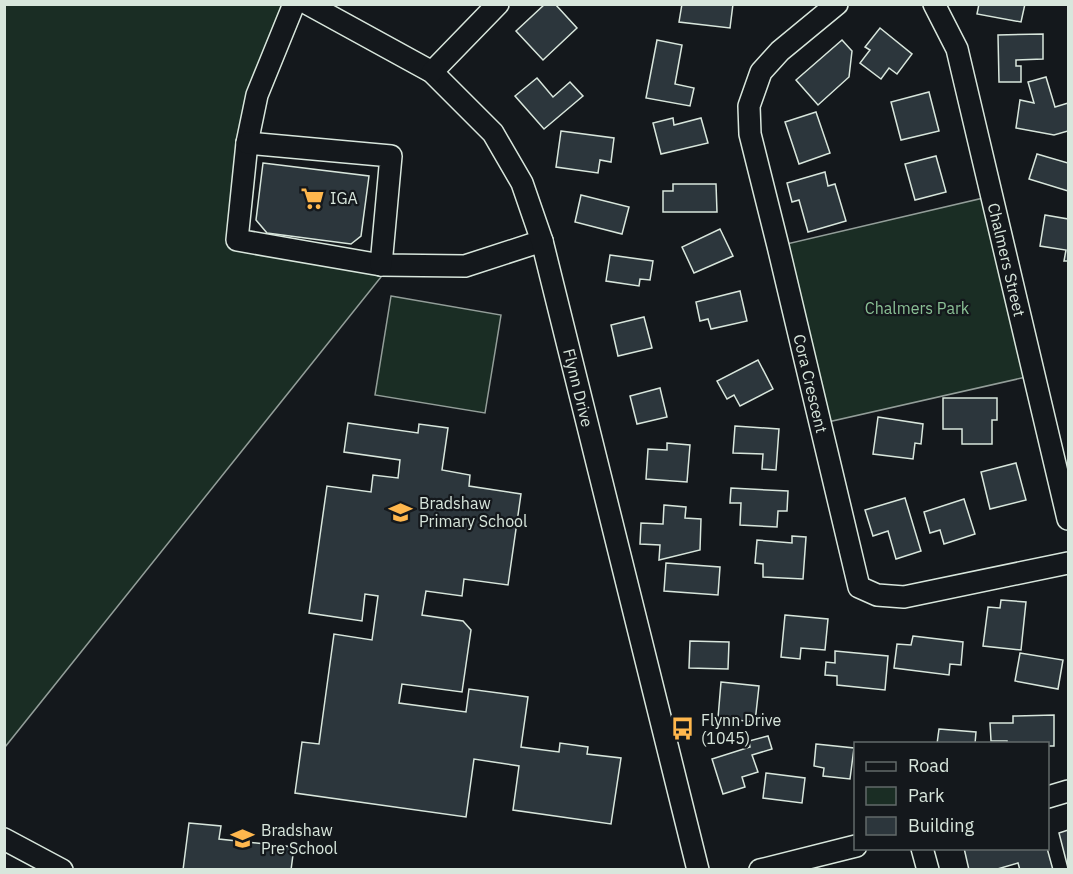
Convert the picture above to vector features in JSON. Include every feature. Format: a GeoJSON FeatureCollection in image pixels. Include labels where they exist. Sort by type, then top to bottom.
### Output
{"type":"FeatureCollection","features":[{"type":"Feature","properties":{"kind":"street"},"geometry":{"type":"LineString","coordinates":[[294,4],[257,95],[247,143],[237,240],[381,265],[465,266],[542,242]]}},
{"type":"Feature","properties":{"kind":"street","name":"Flynn Drive"},"geometry":{"type":"LineString","coordinates":[[308,4],[432,72],[493,133],[522,183],[542,242],[698,870]]}},
{"type":"Feature","properties":{"kind":"street"},"geometry":{"type":"LineString","coordinates":[[432,72],[498,4]]}},
{"type":"Feature","properties":{"kind":"street","name":"Cora Crescent"},"geometry":{"type":"LineString","coordinates":[[837,4],[780,51],[760,72],[749,106],[750,134],[859,587],[877,595],[904,597],[1068,563]]}},
{"type":"Feature","properties":{"kind":"street","name":"Chalmers Street"},"geometry":{"type":"LineString","coordinates":[[934,4],[957,49],[1068,519]]}},
{"type":"Feature","properties":{"kind":"street"},"geometry":{"type":"LineString","coordinates":[[247,143],[391,156],[381,265]]}},
{"type":"Feature","properties":{"kind":"street"},"geometry":{"type":"LineString","coordinates":[[1049,796],[1068,791]]}},
{"type":"Feature","properties":{"kind":"street"},"geometry":{"type":"LineString","coordinates":[[4,839],[62,870]]}},
{"type":"Feature","properties":{"kind":"street"},"geometry":{"type":"LineString","coordinates":[[760,870],[854,846]]}},
{"type":"Feature","properties":{"kind":"street"},"geometry":{"type":"LineString","coordinates":[[922,850],[928,870]]}},
{"type":"Feature","properties":{"kind":"green space"},"geometry":{"type":"Polygon","coordinates":[[[5,5],[294,5],[257,95],[237,240],[381,265],[381,277],[5,747],[5,5]]]}},
{"type":"Feature","properties":{"kind":"green space","name":"Chalmers Park"},"geometry":{"type":"Polygon","coordinates":[[[992,196],[1035,375],[819,424],[778,246],[992,196]]]}},
{"type":"Feature","properties":{"kind":"green space"},"geometry":{"type":"Polygon","coordinates":[[[391,296],[501,315],[485,413],[375,395],[391,296]]]}},
{"type":"Feature","properties":{"kind":"building"},"geometry":{"type":"Polygon","coordinates":[[[545,4],[555,4],[577,28],[543,60],[516,31],[545,4]]]}},
{"type":"Feature","properties":{"kind":"building"},"geometry":{"type":"Polygon","coordinates":[[[682,4],[733,4],[730,28],[679,22],[682,4]]]}},
{"type":"Feature","properties":{"kind":"building"},"geometry":{"type":"Polygon","coordinates":[[[979,4],[1025,4],[1021,22],[977,14],[979,4]]]}},
{"type":"Feature","properties":{"kind":"building"},"geometry":{"type":"Polygon","coordinates":[[[880,28],[912,54],[897,74],[889,68],[881,79],[860,63],[870,50],[865,47],[880,28]]]}},
{"type":"Feature","properties":{"kind":"building"},"geometry":{"type":"Polygon","coordinates":[[[1043,34],[1043,59],[1016,60],[1016,66],[1021,66],[1021,82],[999,82],[998,35],[1043,34]]]}},
{"type":"Feature","properties":{"kind":"building"},"geometry":{"type":"Polygon","coordinates":[[[657,40],[682,45],[675,84],[694,88],[690,106],[646,98],[657,40]]]}},
{"type":"Feature","properties":{"kind":"building"},"geometry":{"type":"Polygon","coordinates":[[[842,40],[852,51],[849,77],[818,105],[796,80],[842,40]]]}},
{"type":"Feature","properties":{"kind":"building"},"geometry":{"type":"Polygon","coordinates":[[[1046,77],[1055,107],[1068,103],[1068,131],[1054,135],[1016,128],[1020,100],[1034,103],[1028,82],[1046,77]]]}},
{"type":"Feature","properties":{"kind":"building"},"geometry":{"type":"Polygon","coordinates":[[[537,78],[553,97],[570,82],[583,96],[544,129],[515,96],[537,78]]]}},
{"type":"Feature","properties":{"kind":"building"},"geometry":{"type":"Polygon","coordinates":[[[929,92],[939,131],[901,140],[891,102],[929,92]]]}},
{"type":"Feature","properties":{"kind":"building"},"geometry":{"type":"Polygon","coordinates":[[[816,112],[830,153],[799,164],[785,122],[816,112]]]}},
{"type":"Feature","properties":{"kind":"building"},"geometry":{"type":"Polygon","coordinates":[[[673,118],[674,125],[701,118],[708,143],[661,154],[653,123],[673,118]]]}},
{"type":"Feature","properties":{"kind":"building"},"geometry":{"type":"Polygon","coordinates":[[[561,131],[614,138],[611,162],[600,160],[598,173],[556,167],[561,131]]]}},
{"type":"Feature","properties":{"kind":"building"},"geometry":{"type":"Polygon","coordinates":[[[1037,154],[1068,163],[1068,191],[1029,179],[1037,154]]]}},
{"type":"Feature","properties":{"kind":"building"},"geometry":{"type":"Polygon","coordinates":[[[936,156],[946,192],[915,200],[905,164],[936,156]]]}},
{"type":"Feature","properties":{"kind":"building","name":"IGA"},"geometry":{"type":"Polygon","coordinates":[[[263,163],[369,176],[361,236],[351,244],[267,233],[256,220],[263,163]]]}},
{"type":"Feature","properties":{"kind":"building"},"geometry":{"type":"Polygon","coordinates":[[[825,172],[828,186],[835,184],[846,221],[808,232],[799,200],[792,202],[787,183],[825,172]]]}},
{"type":"Feature","properties":{"kind":"building"},"geometry":{"type":"Polygon","coordinates":[[[673,184],[716,184],[717,212],[663,212],[663,191],[673,191],[673,184]]]}},
{"type":"Feature","properties":{"kind":"building"},"geometry":{"type":"Polygon","coordinates":[[[581,195],[629,207],[622,234],[575,222],[581,195]]]}},
{"type":"Feature","properties":{"kind":"building"},"geometry":{"type":"Polygon","coordinates":[[[1045,215],[1068,219],[1068,261],[1064,261],[1066,250],[1040,246],[1045,215]]]}},
{"type":"Feature","properties":{"kind":"building"},"geometry":{"type":"Polygon","coordinates":[[[720,229],[733,256],[694,273],[682,247],[720,229]]]}},
{"type":"Feature","properties":{"kind":"building"},"geometry":{"type":"Polygon","coordinates":[[[610,255],[653,261],[650,280],[640,279],[639,286],[606,281],[610,255]]]}},
{"type":"Feature","properties":{"kind":"building"},"geometry":{"type":"Polygon","coordinates":[[[740,291],[747,321],[711,329],[708,319],[700,321],[696,302],[740,291]]]}},
{"type":"Feature","properties":{"kind":"building"},"geometry":{"type":"Polygon","coordinates":[[[644,317],[652,348],[618,356],[611,325],[644,317]]]}},
{"type":"Feature","properties":{"kind":"building"},"geometry":{"type":"Polygon","coordinates":[[[758,360],[773,389],[740,406],[734,395],[727,399],[717,381],[758,360]]]}},
{"type":"Feature","properties":{"kind":"building"},"geometry":{"type":"Polygon","coordinates":[[[660,388],[667,417],[637,424],[630,396],[660,388]]]}},
{"type":"Feature","properties":{"kind":"building"},"geometry":{"type":"Polygon","coordinates":[[[943,398],[997,398],[997,420],[992,420],[992,444],[962,444],[962,429],[943,429],[943,398]]]}},
{"type":"Feature","properties":{"kind":"building"},"geometry":{"type":"Polygon","coordinates":[[[878,417],[923,424],[921,444],[915,443],[913,459],[873,454],[878,417]]]}},
{"type":"Feature","properties":{"kind":"building","name":"Bradshaw Primary School"},"geometry":{"type":"Polygon","coordinates":[[[348,423],[418,433],[419,424],[448,428],[442,470],[470,475],[469,486],[521,494],[508,585],[464,579],[462,596],[426,591],[422,615],[463,621],[471,630],[462,692],[402,684],[399,703],[466,712],[469,689],[528,697],[521,747],[559,752],[560,743],[588,747],[587,754],[621,758],[611,824],[513,810],[519,766],[474,759],[466,817],[295,793],[302,742],[319,744],[334,634],[372,640],[378,596],[365,594],[362,621],[309,613],[327,486],[371,492],[373,475],[398,478],[400,460],[344,452],[348,423]]]}},
{"type":"Feature","properties":{"kind":"building"},"geometry":{"type":"Polygon","coordinates":[[[735,426],[779,429],[776,470],[762,469],[763,454],[733,453],[735,426]]]}},
{"type":"Feature","properties":{"kind":"building"},"geometry":{"type":"Polygon","coordinates":[[[667,443],[690,445],[687,482],[646,479],[648,449],[667,450],[667,443]]]}},
{"type":"Feature","properties":{"kind":"building"},"geometry":{"type":"Polygon","coordinates":[[[1016,463],[1026,500],[990,509],[981,472],[1016,463]]]}},
{"type":"Feature","properties":{"kind":"building"},"geometry":{"type":"Polygon","coordinates":[[[731,488],[788,491],[787,511],[778,511],[777,527],[740,525],[741,503],[730,503],[731,488]]]}},
{"type":"Feature","properties":{"kind":"building"},"geometry":{"type":"Polygon","coordinates":[[[905,498],[921,551],[896,559],[888,531],[873,536],[865,510],[905,498]]]}},
{"type":"Feature","properties":{"kind":"building"},"geometry":{"type":"Polygon","coordinates":[[[964,499],[975,534],[944,544],[940,530],[930,533],[924,512],[964,499]]]}},
{"type":"Feature","properties":{"kind":"building"},"geometry":{"type":"Polygon","coordinates":[[[664,505],[686,507],[685,518],[701,519],[700,550],[659,560],[660,545],[640,544],[641,523],[663,524],[664,505]]]}},
{"type":"Feature","properties":{"kind":"building"},"geometry":{"type":"Polygon","coordinates":[[[792,536],[806,537],[803,579],[763,577],[763,564],[755,563],[757,540],[792,543],[792,536]]]}},
{"type":"Feature","properties":{"kind":"building"},"geometry":{"type":"Polygon","coordinates":[[[666,563],[720,567],[718,595],[664,591],[666,563]]]}},
{"type":"Feature","properties":{"kind":"building"},"geometry":{"type":"Polygon","coordinates":[[[1001,600],[1026,602],[1021,650],[983,646],[988,607],[1000,608],[1001,600]]]}},
{"type":"Feature","properties":{"kind":"building"},"geometry":{"type":"Polygon","coordinates":[[[785,615],[828,619],[825,650],[801,648],[800,659],[781,657],[785,615]]]}},
{"type":"Feature","properties":{"kind":"building"},"geometry":{"type":"Polygon","coordinates":[[[913,636],[963,642],[961,665],[950,664],[949,675],[894,668],[897,644],[911,645],[913,636]]]}},
{"type":"Feature","properties":{"kind":"building"},"geometry":{"type":"Polygon","coordinates":[[[690,641],[729,642],[728,669],[689,668],[690,641]]]}},
{"type":"Feature","properties":{"kind":"building"},"geometry":{"type":"Polygon","coordinates":[[[835,651],[888,656],[885,690],[837,685],[837,676],[825,675],[826,662],[835,663],[835,651]]]}},
{"type":"Feature","properties":{"kind":"building"},"geometry":{"type":"Polygon","coordinates":[[[1020,653],[1063,660],[1058,689],[1015,681],[1020,653]]]}},
{"type":"Feature","properties":{"kind":"building"},"geometry":{"type":"Polygon","coordinates":[[[721,682],[759,686],[755,722],[718,718],[721,682]]]}},
{"type":"Feature","properties":{"kind":"building"},"geometry":{"type":"Polygon","coordinates":[[[1054,715],[1054,746],[1049,746],[1049,742],[991,741],[990,723],[1013,723],[1013,716],[1054,715]]]}},
{"type":"Feature","properties":{"kind":"building"},"geometry":{"type":"Polygon","coordinates":[[[939,729],[976,732],[975,742],[937,742],[939,729]]]}},
{"type":"Feature","properties":{"kind":"building"},"geometry":{"type":"Polygon","coordinates":[[[768,736],[772,749],[752,755],[758,772],[742,777],[745,787],[723,794],[712,759],[750,747],[749,741],[768,736]]]}},
{"type":"Feature","properties":{"kind":"building"},"geometry":{"type":"Polygon","coordinates":[[[816,744],[854,748],[850,779],[823,776],[824,768],[814,766],[816,744]]]}},
{"type":"Feature","properties":{"kind":"building"},"geometry":{"type":"Polygon","coordinates":[[[766,773],[805,778],[802,803],[763,798],[766,773]]]}},
{"type":"Feature","properties":{"kind":"building","name":"Bradshaw Pre School"},"geometry":{"type":"Polygon","coordinates":[[[189,823],[221,826],[219,839],[294,847],[291,870],[183,870],[189,823]]]}},
{"type":"Feature","properties":{"kind":"building"},"geometry":{"type":"Polygon","coordinates":[[[1068,830],[1068,868],[1059,833],[1068,830]]]}},
{"type":"Feature","properties":{"kind":"building"},"geometry":{"type":"Polygon","coordinates":[[[964,850],[1048,850],[1053,870],[1020,870],[1018,863],[994,870],[969,870],[964,850]]]}},
{"type":"Feature","properties":{"kind":"place","name":"IGA"},"geometry":{"type":"Point","coordinates":[312,198]}},
{"type":"Feature","properties":{"kind":"place","name":"Bradshaw Primary School"},"geometry":{"type":"Point","coordinates":[401,512]}},
{"type":"Feature","properties":{"kind":"place","name":"Flynn Drive (1045)"},"geometry":{"type":"Point","coordinates":[683,729]}},
{"type":"Feature","properties":{"kind":"place","name":"Bradshaw Pre School"},"geometry":{"type":"Point","coordinates":[243,839]}}]}
